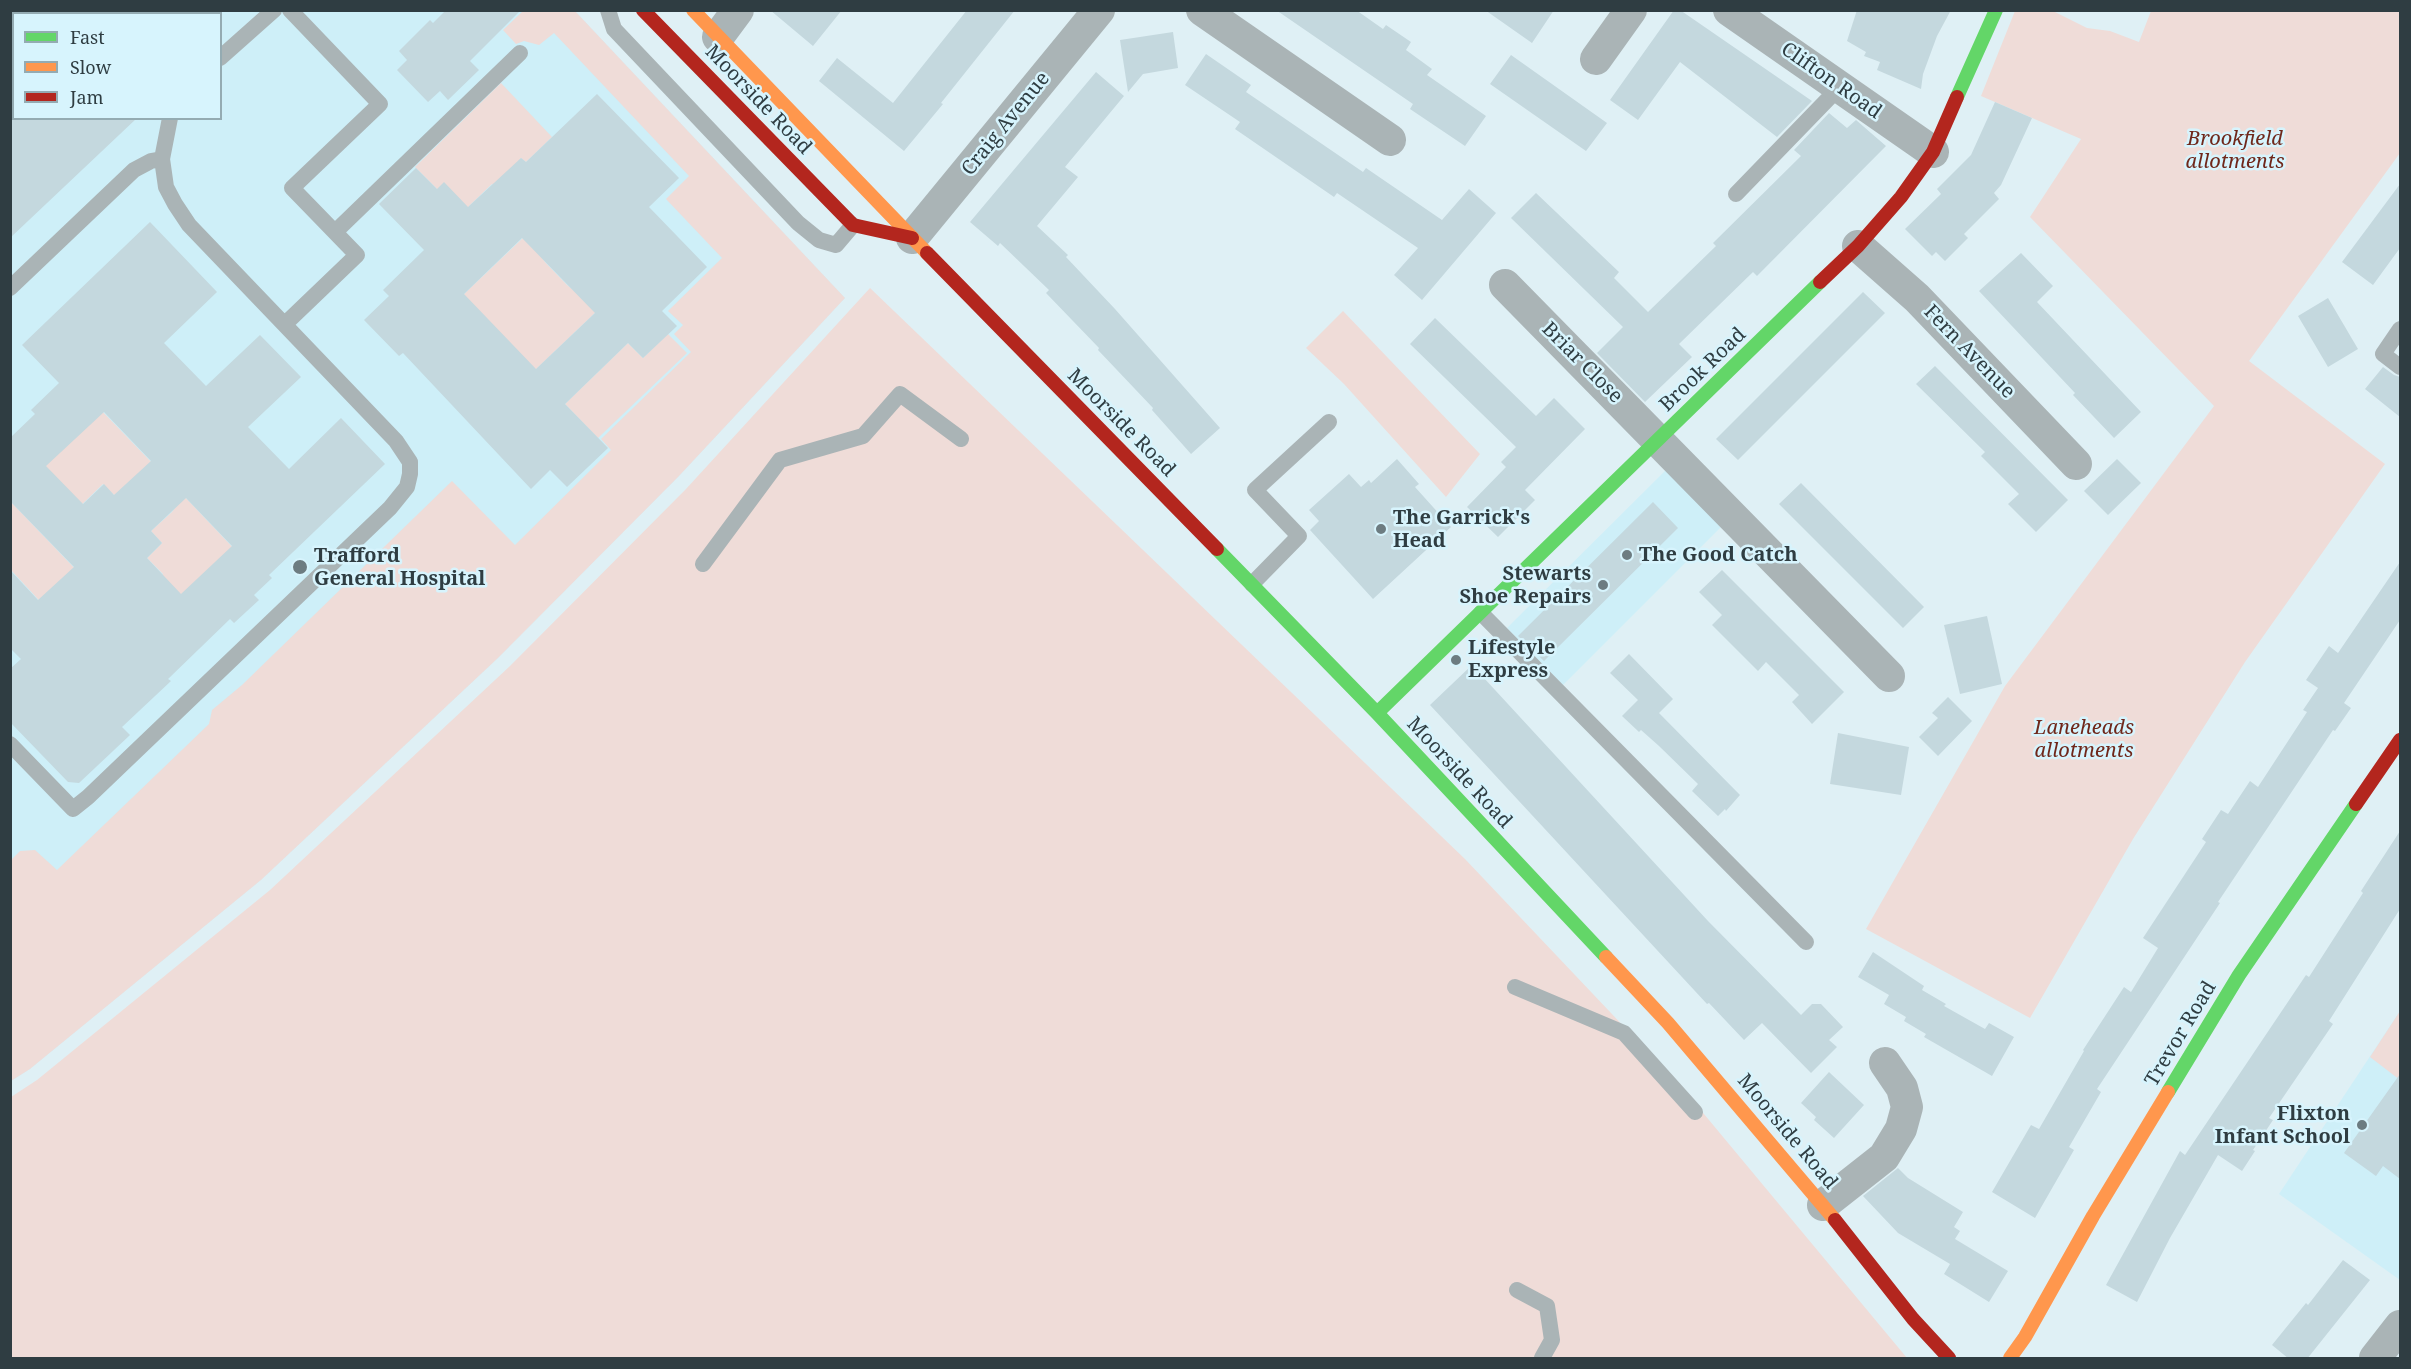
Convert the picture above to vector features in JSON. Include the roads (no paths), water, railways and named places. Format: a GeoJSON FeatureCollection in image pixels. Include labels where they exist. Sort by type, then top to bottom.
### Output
{"type":"FeatureCollection","features":[{"type":"Feature","properties":{"kind":"street","name":"Moorside Road"},"geometry":{"type":"LineString","coordinates":[[643,10],[706,51],[912,238],[1377,713],[1668,1023],[1823,1205],[1913,1319],[1949,1359]]}},
{"type":"Feature","properties":{"kind":"street","name":"Moorside Road"},"geometry":{"type":"LineString","coordinates":[[693,10],[706,51],[853,225]]}},
{"type":"Feature","properties":{"kind":"street"},"geometry":{"type":"LineString","coordinates":[[706,51],[738,10]]}},
{"type":"Feature","properties":{"kind":"street","name":"Craig Avenue"},"geometry":{"type":"LineString","coordinates":[[912,238],[1099,10]]}},
{"type":"Feature","properties":{"kind":"street"},"geometry":{"type":"LineString","coordinates":[[1202,10],[1390,140]]}},
{"type":"Feature","properties":{"kind":"street"},"geometry":{"type":"LineString","coordinates":[[1596,59],[1631,10]]}},
{"type":"Feature","properties":{"kind":"street","name":"Clifton Road"},"geometry":{"type":"LineString","coordinates":[[1729,10],[1933,152]]}},
{"type":"Feature","properties":{"kind":"street","name":"Brook Road"},"geometry":{"type":"LineString","coordinates":[[1377,713],[1858,246],[1901,197],[1933,152],[1996,10]]}},
{"type":"Feature","properties":{"kind":"street"},"geometry":{"type":"LineString","coordinates":[[853,225],[912,238]]}},
{"type":"Feature","properties":{"kind":"street","name":"Fern Avenue"},"geometry":{"type":"LineString","coordinates":[[1858,246],[1917,298],[2076,464]]}},
{"type":"Feature","properties":{"kind":"street","name":"Briar Close"},"geometry":{"type":"LineString","coordinates":[[1506,286],[1889,676]]}},
{"type":"Feature","properties":{"kind":"street","name":"Trevor Road"},"geometry":{"type":"LineString","coordinates":[[2010,1359],[2025,1337],[2099,1206],[2239,975],[2400,740]]}},
{"type":"Feature","properties":{"kind":"street"},"geometry":{"type":"LineString","coordinates":[[1823,1205],[1884,1157],[1901,1129],[1907,1107],[1902,1088],[1885,1063]]}},
{"type":"Feature","properties":{"kind":"street"},"geometry":{"type":"LineString","coordinates":[[2375,1359],[2400,1326]]}},
{"type":"Feature","properties":{"kind":"lane"},"geometry":{"type":"LineString","coordinates":[[222,56],[274,10]]}},
{"type":"Feature","properties":{"kind":"lane"},"geometry":{"type":"LineString","coordinates":[[285,324],[357,255],[292,188],[380,104],[290,10]]}},
{"type":"Feature","properties":{"kind":"lane"},"geometry":{"type":"LineString","coordinates":[[608,10],[614,29],[798,223],[819,240],[836,244],[853,225]]}},
{"type":"Feature","properties":{"kind":"lane"},"geometry":{"type":"LineString","coordinates":[[335,232],[520,53]]}},
{"type":"Feature","properties":{"kind":"lane"},"geometry":{"type":"LineString","coordinates":[[1736,194],[1838,86]]}},
{"type":"Feature","properties":{"kind":"lane"},"geometry":{"type":"LineString","coordinates":[[10,744],[72,809],[88,797],[399,499],[410,474],[410,462],[405,452],[189,225],[166,187],[162,159],[169,120]]}},
{"type":"Feature","properties":{"kind":"lane"},"geometry":{"type":"LineString","coordinates":[[10,288],[134,170],[151,161],[162,159]]}},
{"type":"Feature","properties":{"kind":"lane"},"geometry":{"type":"LineString","coordinates":[[2400,329],[2383,354],[2400,367]]}},
{"type":"Feature","properties":{"kind":"lane"},"geometry":{"type":"LineString","coordinates":[[703,564],[780,460],[864,436],[900,394],[961,439]]}},
{"type":"Feature","properties":{"kind":"lane"},"geometry":{"type":"LineString","coordinates":[[1252,584],[1299,536],[1255,490],[1329,422]]}},
{"type":"Feature","properties":{"kind":"lane"},"geometry":{"type":"LineString","coordinates":[[1481,613],[1806,942]]}},
{"type":"Feature","properties":{"kind":"lane"},"geometry":{"type":"LineString","coordinates":[[1515,987],[1624,1033],[1695,1112]]}},
{"type":"Feature","properties":{"kind":"lane"},"geometry":{"type":"LineString","coordinates":[[1517,1290],[1547,1306],[1552,1340],[1542,1359]]}},
{"type":"Feature","properties":{"kind":"place","name":"The Garrick's Head"},"geometry":{"type":"Point","coordinates":[1381,529]}},
{"type":"Feature","properties":{"kind":"place","name":"The Good Catch"},"geometry":{"type":"Point","coordinates":[1627,555]}},
{"type":"Feature","properties":{"kind":"place","name":"Trafford General Hospital"},"geometry":{"type":"Point","coordinates":[300,567]}},
{"type":"Feature","properties":{"kind":"place","name":"Stewarts Shoe Repairs"},"geometry":{"type":"Point","coordinates":[1603,585]}},
{"type":"Feature","properties":{"kind":"place","name":"Lifestyle Express"},"geometry":{"type":"Point","coordinates":[1456,660]}},
{"type":"Feature","properties":{"kind":"place","name":"Flixton Infant School"},"geometry":{"type":"Point","coordinates":[2362,1125]}},
{"type":"Feature","properties":{"kind":"park label","name":"Brookfield allotments"},"geometry":{"type":"Point","coordinates":[2235,150]}},
{"type":"Feature","properties":{"kind":"park label","name":"Laneheads allotments"},"geometry":{"type":"Point","coordinates":[2084,740]}}]}
